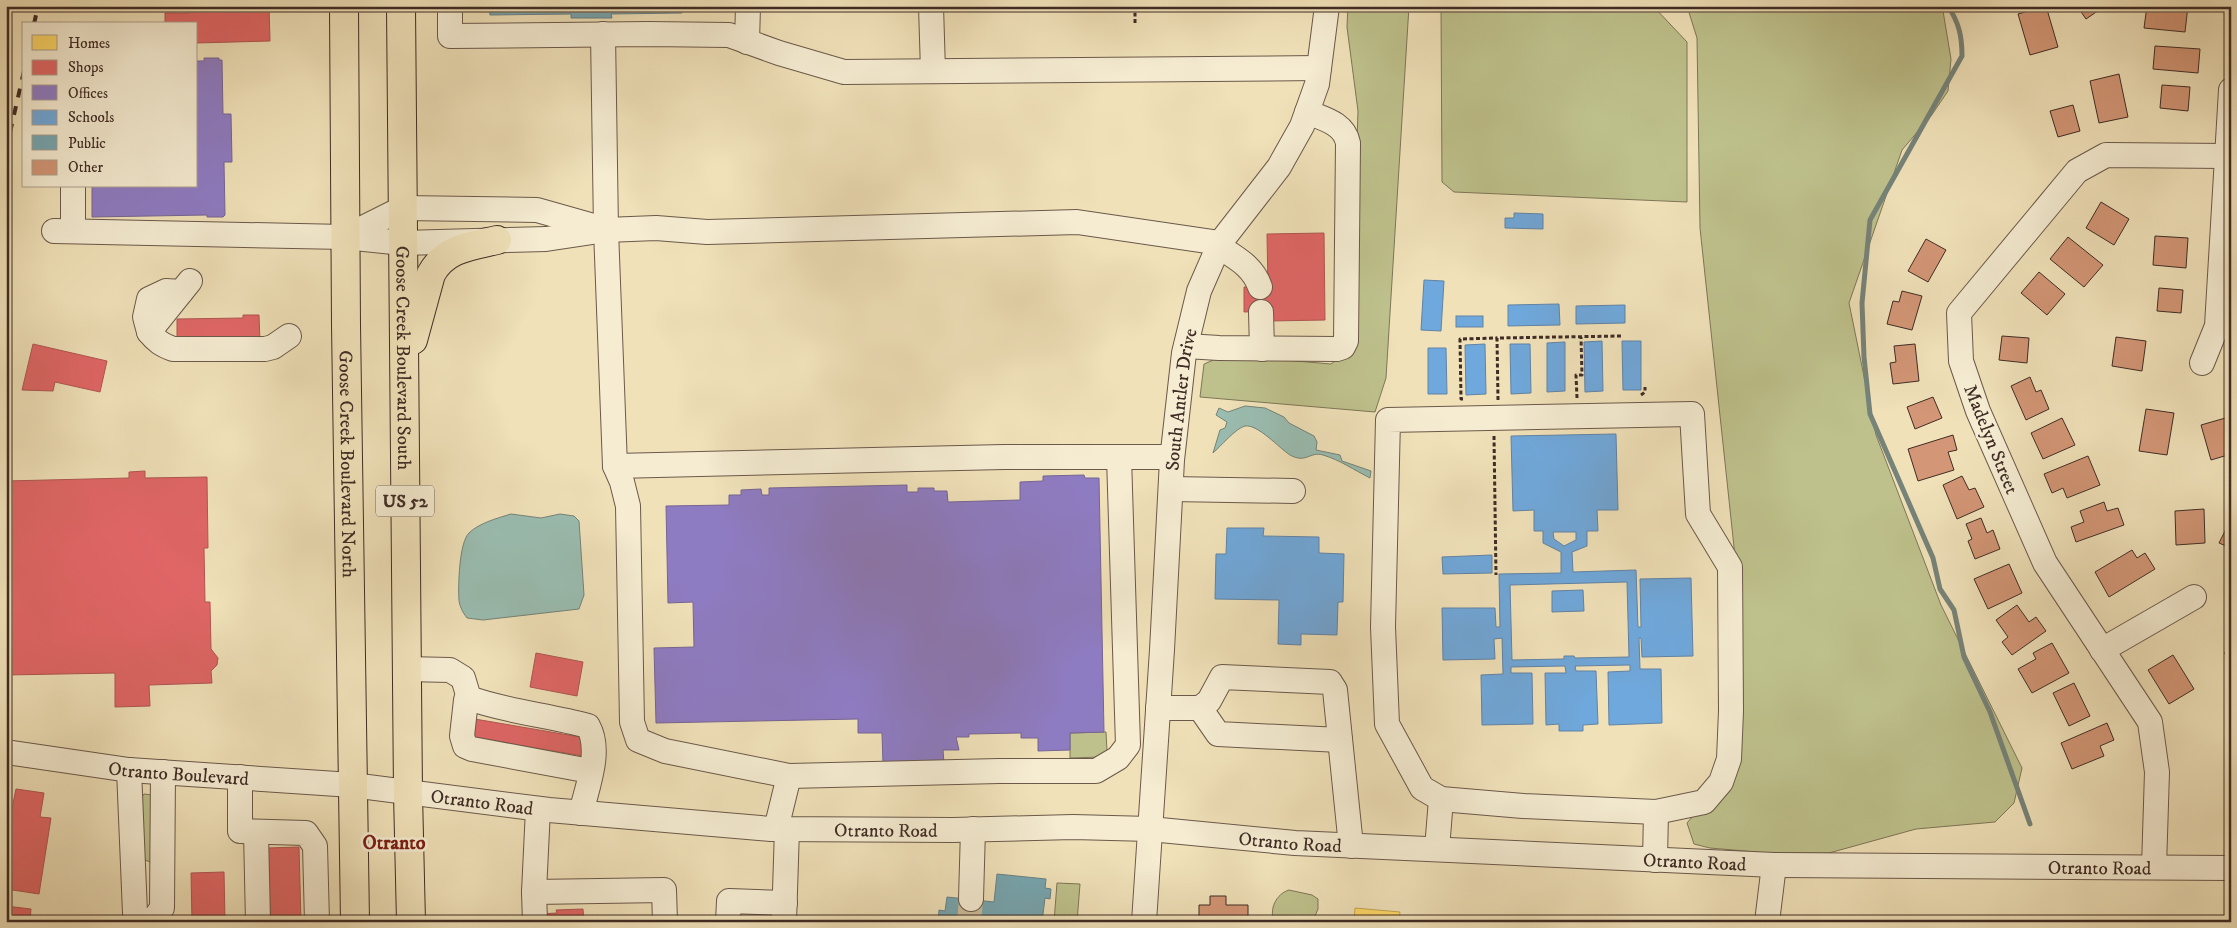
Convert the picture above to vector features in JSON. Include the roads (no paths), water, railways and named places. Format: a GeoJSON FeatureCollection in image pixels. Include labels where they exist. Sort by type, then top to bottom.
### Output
{"type":"FeatureCollection","features":[{"type":"Feature","properties":{"kind":"highway","name":"Goose Creek Boulevard North"},"geometry":{"type":"LineString","coordinates":[[344,6],[345,237],[355,922]]}},
{"type":"Feature","properties":{"kind":"highway","name":"Goose Creek Boulevard South"},"geometry":{"type":"LineString","coordinates":[[401,6],[406,669],[411,922]]}},
{"type":"Feature","properties":{"kind":"highway"},"geometry":{"type":"LineString","coordinates":[[404,373],[431,274],[436,264],[454,251],[497,240]]}},
{"type":"Feature","properties":{"kind":"street"},"geometry":{"type":"LineString","coordinates":[[450,6],[450,36],[730,35],[778,53],[844,72],[1320,68]]}},
{"type":"Feature","properties":{"kind":"street"},"geometry":{"type":"LineString","coordinates":[[747,42],[748,6]]}},
{"type":"Feature","properties":{"kind":"street"},"geometry":{"type":"LineString","coordinates":[[931,6],[933,71]]}},
{"type":"Feature","properties":{"kind":"street","name":"South Antler Drive"},"geometry":{"type":"LineString","coordinates":[[1144,922],[1172,457],[1186,346],[1198,291],[1219,244],[1279,167],[1302,126],[1317,84],[1327,6]]}},
{"type":"Feature","properties":{"kind":"street"},"geometry":{"type":"LineString","coordinates":[[603,34],[606,230],[614,466],[622,482],[628,506],[632,722],[638,740],[665,751],[789,776],[999,771],[1096,771],[1118,758],[1128,745],[1119,456]]}},
{"type":"Feature","properties":{"kind":"street"},"geometry":{"type":"LineString","coordinates":[[2202,363],[2218,326],[2231,90]]}},
{"type":"Feature","properties":{"kind":"street"},"geometry":{"type":"LineString","coordinates":[[1186,346],[1262,349],[1337,349],[1344,347],[1346,341],[1348,143],[1346,133],[1337,125],[1307,112]]}},
{"type":"Feature","properties":{"kind":"street","name":"Madelyn Street"},"geometry":{"type":"LineString","coordinates":[[2154,867],[2157,772],[2150,722],[2045,563],[1978,412],[1961,361],[1959,313],[2077,171],[2106,155],[2228,156]]}},
{"type":"Feature","properties":{"kind":"street"},"geometry":{"type":"LineString","coordinates":[[73,188],[64,231],[345,237],[403,243],[546,239],[606,230],[656,228],[707,232],[1078,222],[1219,244],[1256,274],[1260,287]]}},
{"type":"Feature","properties":{"kind":"street"},"geometry":{"type":"LineString","coordinates":[[345,237],[403,208],[537,210],[606,230]]}},
{"type":"Feature","properties":{"kind":"street"},"geometry":{"type":"LineString","coordinates":[[185,286],[149,298],[145,317],[149,332],[155,340],[173,349],[265,349],[273,347],[288,336]]}},
{"type":"Feature","properties":{"kind":"street"},"geometry":{"type":"LineString","coordinates":[[1262,312],[1262,349]]}},
{"type":"Feature","properties":{"kind":"street"},"geometry":{"type":"LineString","coordinates":[[1692,414],[1698,514],[1730,567],[1731,711],[1729,758],[1721,782],[1704,802],[1656,812],[1523,806],[1441,799],[1422,788],[1387,724],[1383,627],[1388,420],[1692,414]]}},
{"type":"Feature","properties":{"kind":"street"},"geometry":{"type":"LineString","coordinates":[[614,466],[1119,456],[1172,457]]}},
{"type":"Feature","properties":{"kind":"street"},"geometry":{"type":"LineString","coordinates":[[1171,489],[1293,491]]}},
{"type":"Feature","properties":{"kind":"street"},"geometry":{"type":"LineString","coordinates":[[2102,650],[2194,597]]}},
{"type":"Feature","properties":{"kind":"street"},"geometry":{"type":"LineString","coordinates":[[406,669],[450,670],[463,678],[468,698],[466,700],[462,736],[464,746],[590,771]]}},
{"type":"Feature","properties":{"kind":"street"},"geometry":{"type":"LineString","coordinates":[[1158,708],[1200,708],[1209,701],[1222,677],[1330,682],[1334,690],[1351,846]]}},
{"type":"Feature","properties":{"kind":"street"},"geometry":{"type":"LineString","coordinates":[[468,698],[488,705],[563,719],[588,726],[594,736],[590,771],[581,813]]}},
{"type":"Feature","properties":{"kind":"street"},"geometry":{"type":"LineString","coordinates":[[1200,708],[1218,734],[1340,740]]}},
{"type":"Feature","properties":{"kind":"street","name":"Otranto Boulevard"},"geometry":{"type":"LineString","coordinates":[[6,752],[129,770],[352,786]]}},
{"type":"Feature","properties":{"kind":"street"},"geometry":{"type":"LineString","coordinates":[[129,770],[135,913],[144,922]]}},
{"type":"Feature","properties":{"kind":"street"},"geometry":{"type":"LineString","coordinates":[[152,922],[162,908],[163,772]]}},
{"type":"Feature","properties":{"kind":"street"},"geometry":{"type":"LineString","coordinates":[[728,922],[729,901],[784,912],[781,829],[789,776]]}},
{"type":"Feature","properties":{"kind":"street"},"geometry":{"type":"LineString","coordinates":[[240,777],[239,829],[243,832],[306,833],[315,846],[317,922]]}},
{"type":"Feature","properties":{"kind":"street","name":"Otranto Road"},"geometry":{"type":"LineString","coordinates":[[352,786],[538,809],[781,829],[1073,827],[1150,829],[1295,843],[1774,865],[2231,868]]}},
{"type":"Feature","properties":{"kind":"street"},"geometry":{"type":"LineString","coordinates":[[1437,850],[1441,799]]}},
{"type":"Feature","properties":{"kind":"street"},"geometry":{"type":"LineString","coordinates":[[535,922],[534,892],[538,809]]}},
{"type":"Feature","properties":{"kind":"street"},"geometry":{"type":"LineString","coordinates":[[1655,860],[1656,812]]}},
{"type":"Feature","properties":{"kind":"street"},"geometry":{"type":"LineString","coordinates":[[971,899],[972,829]]}},
{"type":"Feature","properties":{"kind":"street"},"geometry":{"type":"LineString","coordinates":[[256,832],[258,922]]}},
{"type":"Feature","properties":{"kind":"street"},"geometry":{"type":"LineString","coordinates":[[1767,922],[1774,865]]}},
{"type":"Feature","properties":{"kind":"street"},"geometry":{"type":"LineString","coordinates":[[534,892],[664,890],[665,922]]}},
{"type":"Feature","properties":{"kind":"water"},"geometry":{"type":"Polygon","coordinates":[[[1245,406],[1265,408],[1284,417],[1289,423],[1314,436],[1317,442],[1316,450],[1340,455],[1342,461],[1371,471],[1370,478],[1341,462],[1323,455],[1319,454],[1300,458],[1290,455],[1262,432],[1250,426],[1241,427],[1213,453],[1220,430],[1225,428],[1227,422],[1216,415],[1219,408],[1228,412],[1245,406]]]}},
{"type":"Feature","properties":{"kind":"water"},"geometry":{"type":"Polygon","coordinates":[[[511,514],[541,518],[560,514],[574,516],[579,521],[584,595],[579,609],[483,620],[467,618],[459,603],[461,555],[466,538],[478,526],[511,514]]]}},
{"type":"Feature","properties":{"kind":"waterway"},"geometry":{"type":"LineString","coordinates":[[1948,6],[1959,30],[1962,56],[1870,220],[1862,303],[1864,357],[1870,414],[1933,558],[1940,589],[1954,610],[1964,657],[1990,712],[2030,824]]}},
{"type":"Feature","properties":{"kind":"tunnel"},"geometry":{"type":"LineString","coordinates":[[969,922],[971,899]]}},
{"type":"Feature","properties":{"kind":"railway"},"geometry":{"type":"LineString","coordinates":[[34,22],[38,6]]}},
{"type":"Feature","properties":{"kind":"railway"},"geometry":{"type":"LineString","coordinates":[[6,150],[22,80]]}},
{"type":"Feature","properties":{"kind":"district","name":"Otranto"},"geometry":{"type":"Point","coordinates":[394,842]}}]}
